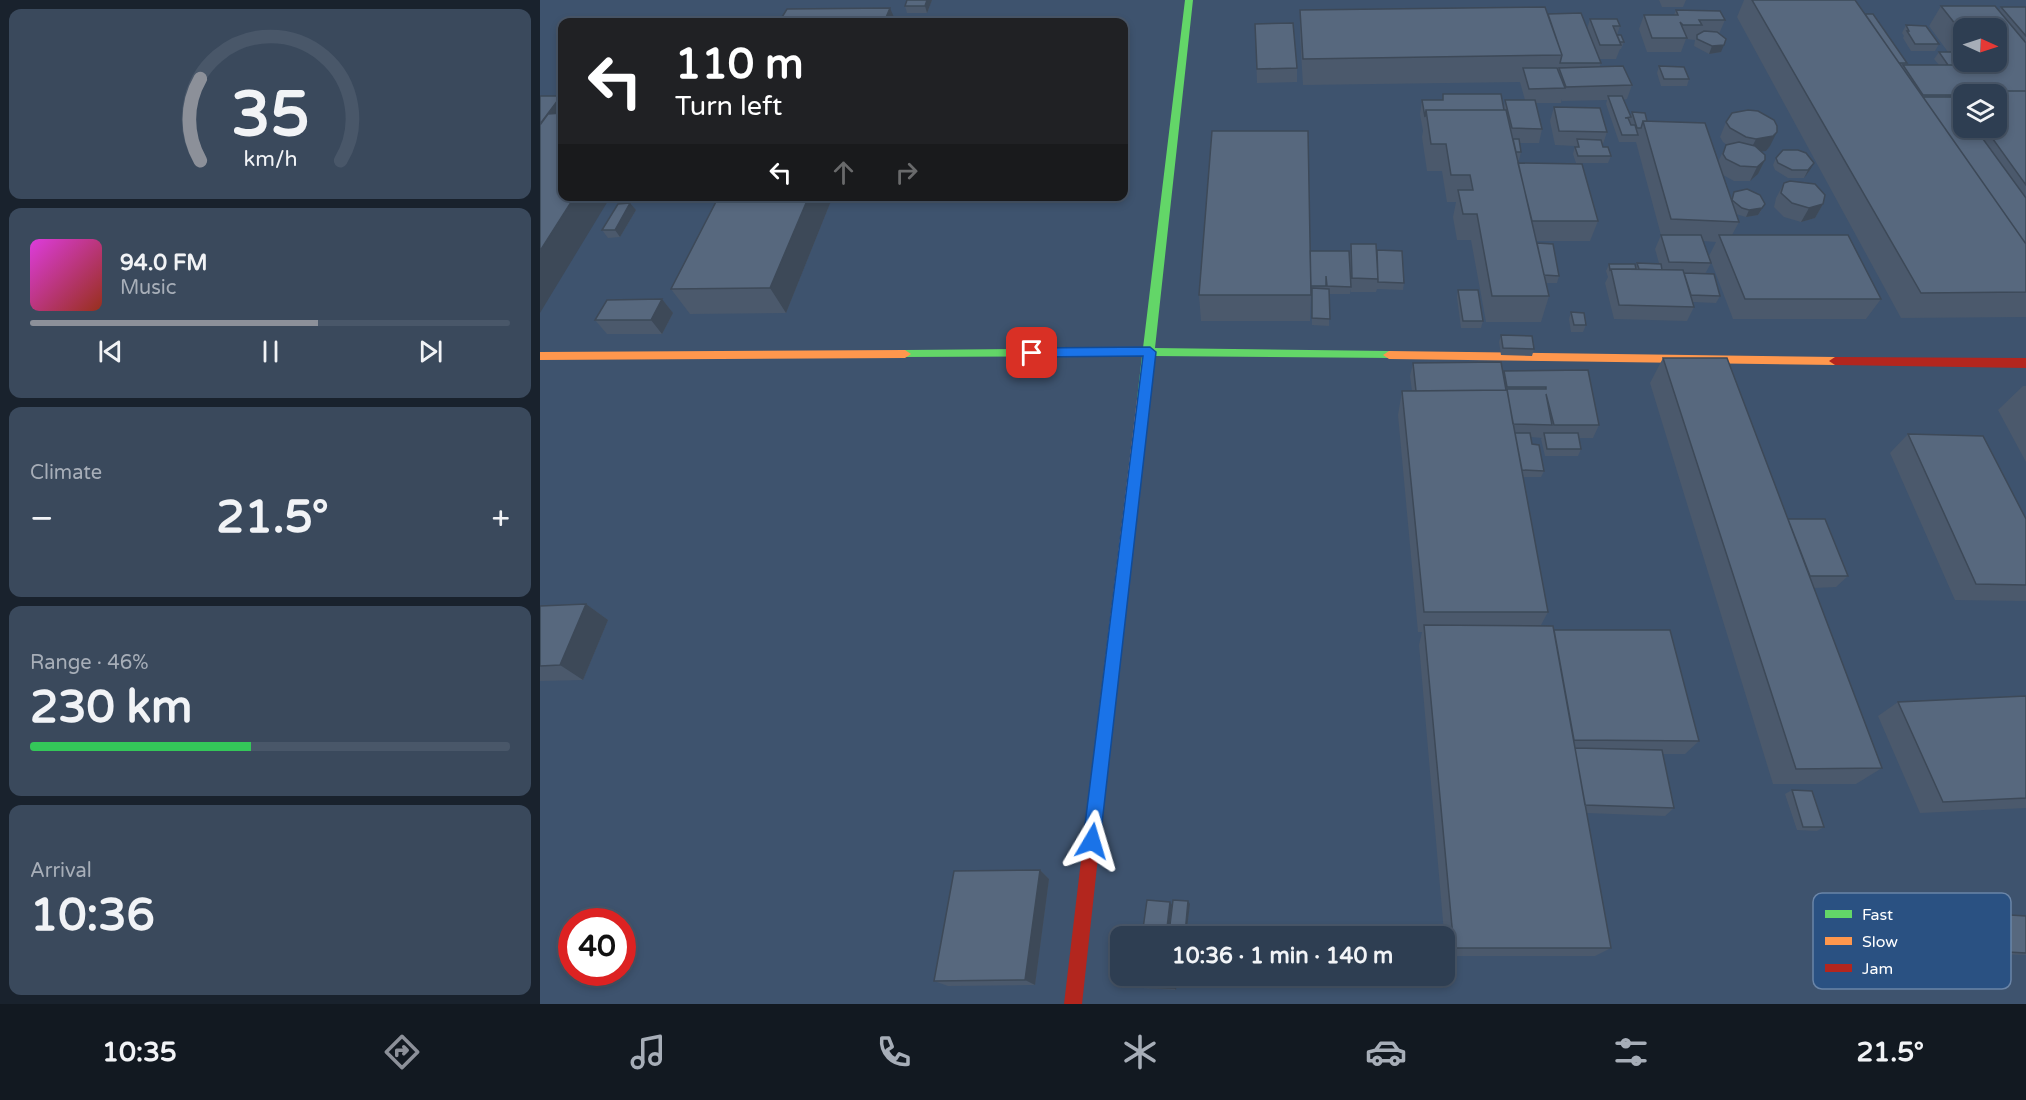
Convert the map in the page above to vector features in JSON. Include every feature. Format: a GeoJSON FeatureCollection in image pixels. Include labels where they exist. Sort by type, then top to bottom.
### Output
{"type":"FeatureCollection","features":[{"type":"Feature","properties":{"kind":"street"},"geometry":{"type":"LineString","coordinates":[[1072,1004],[1190,0]]}},
{"type":"Feature","properties":{"kind":"street"},"geometry":{"type":"LineString","coordinates":[[540,356],[1150,352],[2026,363]]}},
{"type":"Feature","properties":{"kind":"building"},"geometry":{"type":"Polygon","coordinates":[[[907,0],[927,0],[925,6],[905,6],[907,0]]]}},
{"type":"Feature","properties":{"kind":"building"},"geometry":{"type":"Polygon","coordinates":[[[1752,0],[1855,0],[2026,244],[2026,292],[1921,293],[1752,0]]]}},
{"type":"Feature","properties":{"kind":"building"},"geometry":{"type":"Polygon","coordinates":[[[1941,6],[1995,6],[2005,18],[1953,18],[1953,21],[1941,6]]]}},
{"type":"Feature","properties":{"kind":"building"},"geometry":{"type":"Polygon","coordinates":[[[1545,7],[1562,55],[1303,59],[1300,10],[1545,7]]]}},
{"type":"Feature","properties":{"kind":"building"},"geometry":{"type":"Polygon","coordinates":[[[2001,7],[2026,7],[2026,36],[2001,7]]]}},
{"type":"Feature","properties":{"kind":"building"},"geometry":{"type":"Polygon","coordinates":[[[890,8],[886,18],[781,18],[787,9],[890,8]]]}},
{"type":"Feature","properties":{"kind":"building"},"geometry":{"type":"Polygon","coordinates":[[[1676,10],[1720,11],[1725,20],[1699,20],[1702,25],[1683,25],[1680,22],[1687,38],[1652,38],[1644,15],[1678,15],[1676,10]]]}},
{"type":"Feature","properties":{"kind":"building"},"geometry":{"type":"Polygon","coordinates":[[[1581,13],[1601,63],[1560,63],[1562,55],[1548,14],[1581,13]]]}},
{"type":"Feature","properties":{"kind":"building"},"geometry":{"type":"Polygon","coordinates":[[[1865,14],[1873,14],[1907,63],[1899,63],[1865,14]]]}},
{"type":"Feature","properties":{"kind":"building"},"geometry":{"type":"Polygon","coordinates":[[[1590,19],[1617,19],[1620,26],[1613,26],[1621,45],[1600,45],[1590,19]]]}},
{"type":"Feature","properties":{"kind":"building"},"geometry":{"type":"Polygon","coordinates":[[[2007,20],[2026,43],[2026,91],[2007,91],[2007,84],[1953,84],[1953,95],[1923,95],[1903,65],[1953,65],[1953,72],[2007,72],[2007,20]]]}},
{"type":"Feature","properties":{"kind":"building"},"geometry":{"type":"Polygon","coordinates":[[[1293,23],[1297,68],[1257,69],[1255,24],[1293,23]]]}},
{"type":"Feature","properties":{"kind":"building"},"geometry":{"type":"Polygon","coordinates":[[[1906,25],[1926,26],[1939,44],[1915,44],[1906,25]]]}},
{"type":"Feature","properties":{"kind":"building"},"geometry":{"type":"Polygon","coordinates":[[[1704,31],[1717,32],[1726,39],[1724,45],[1712,46],[1697,39],[1697,35],[1704,31]]]}},
{"type":"Feature","properties":{"kind":"building"},"geometry":{"type":"Polygon","coordinates":[[[1617,35],[1621,35],[1624,42],[1620,42],[1617,35]]]}},
{"type":"Feature","properties":{"kind":"building"},"geometry":{"type":"Polygon","coordinates":[[[1939,52],[1953,52],[1953,65],[1948,65],[1939,52]]]}},
{"type":"Feature","properties":{"kind":"building"},"geometry":{"type":"Polygon","coordinates":[[[1623,66],[1632,85],[1566,87],[1559,68],[1623,66]]]}},
{"type":"Feature","properties":{"kind":"building"},"geometry":{"type":"Polygon","coordinates":[[[1659,66],[1684,67],[1689,79],[1664,79],[1659,66]]]}},
{"type":"Feature","properties":{"kind":"building"},"geometry":{"type":"Polygon","coordinates":[[[1523,68],[1557,68],[1565,88],[1529,89],[1523,68]]]}},
{"type":"Feature","properties":{"kind":"building"},"geometry":{"type":"Polygon","coordinates":[[[2007,91],[2026,91],[2026,185],[1992,138],[2007,138],[2007,91]]]}},
{"type":"Feature","properties":{"kind":"building"},"geometry":{"type":"Polygon","coordinates":[[[1443,94],[1501,94],[1504,110],[1426,110],[1425,117],[1422,100],[1443,100],[1443,94]]]}},
{"type":"Feature","properties":{"kind":"building"},"geometry":{"type":"Polygon","coordinates":[[[540,96],[558,96],[558,100],[540,124],[540,96]]]}},
{"type":"Feature","properties":{"kind":"building"},"geometry":{"type":"Polygon","coordinates":[[[1608,96],[1622,96],[1631,117],[1625,118],[1628,118],[1631,125],[1635,125],[1638,135],[1622,135],[1608,96]]]}},
{"type":"Feature","properties":{"kind":"building"},"geometry":{"type":"Polygon","coordinates":[[[1923,97],[1952,97],[1953,138],[1982,138],[2026,198],[2026,244],[1923,97]]]}},
{"type":"Feature","properties":{"kind":"building"},"geometry":{"type":"Polygon","coordinates":[[[1505,100],[1535,100],[1542,129],[1512,128],[1505,100]]]}},
{"type":"Feature","properties":{"kind":"building"},"geometry":{"type":"Polygon","coordinates":[[[1554,107],[1600,108],[1607,132],[1559,131],[1554,107]]]}},
{"type":"Feature","properties":{"kind":"building"},"geometry":{"type":"Polygon","coordinates":[[[1426,110],[1506,110],[1549,296],[1492,296],[1477,214],[1463,214],[1458,190],[1473,190],[1470,175],[1451,175],[1446,144],[1431,144],[1426,110]]]}},
{"type":"Feature","properties":{"kind":"building"},"geometry":{"type":"Polygon","coordinates":[[[1758,111],[1774,120],[1777,132],[1773,136],[1756,139],[1746,137],[1730,128],[1726,122],[1732,113],[1758,111]]]}},
{"type":"Feature","properties":{"kind":"building"},"geometry":{"type":"Polygon","coordinates":[[[1632,112],[1645,113],[1647,121],[1643,121],[1641,128],[1637,128],[1632,112]]]}},
{"type":"Feature","properties":{"kind":"building"},"geometry":{"type":"Polygon","coordinates":[[[558,113],[558,201],[572,201],[540,251],[540,125],[548,114],[558,113]]]}},
{"type":"Feature","properties":{"kind":"building"},"geometry":{"type":"Polygon","coordinates":[[[1643,121],[1705,123],[1739,222],[1671,219],[1643,121]]]}},
{"type":"Feature","properties":{"kind":"building"},"geometry":{"type":"Polygon","coordinates":[[[1212,131],[1308,131],[1311,295],[1199,295],[1212,131]]]}},
{"type":"Feature","properties":{"kind":"building"},"geometry":{"type":"Polygon","coordinates":[[[1513,139],[1519,139],[1521,152],[1516,152],[1513,139]]]}},
{"type":"Feature","properties":{"kind":"building"},"geometry":{"type":"Polygon","coordinates":[[[1577,139],[1601,140],[1603,147],[1608,147],[1611,156],[1578,156],[1575,147],[1579,147],[1577,139]]]}},
{"type":"Feature","properties":{"kind":"building"},"geometry":{"type":"Polygon","coordinates":[[[1739,142],[1755,146],[1765,155],[1765,160],[1757,167],[1740,166],[1726,159],[1723,154],[1726,145],[1739,142]]]}},
{"type":"Feature","properties":{"kind":"building"},"geometry":{"type":"Polygon","coordinates":[[[1783,150],[1798,150],[1806,153],[1814,163],[1808,170],[1792,170],[1778,163],[1776,158],[1783,150]]]}},
{"type":"Feature","properties":{"kind":"building"},"geometry":{"type":"Polygon","coordinates":[[[1518,163],[1582,164],[1598,221],[1532,221],[1518,163]]]}},
{"type":"Feature","properties":{"kind":"building"},"geometry":{"type":"Polygon","coordinates":[[[1790,181],[1815,184],[1825,195],[1823,204],[1809,208],[1792,203],[1781,193],[1784,183],[1790,181]]]}},
{"type":"Feature","properties":{"kind":"building"},"geometry":{"type":"Polygon","coordinates":[[[1747,189],[1760,195],[1765,204],[1762,208],[1749,210],[1742,208],[1732,200],[1734,192],[1747,189]]]}},
{"type":"Feature","properties":{"kind":"building"},"geometry":{"type":"Polygon","coordinates":[[[716,201],[807,201],[770,288],[671,289],[716,201]]]}},
{"type":"Feature","properties":{"kind":"building"},"geometry":{"type":"Polygon","coordinates":[[[630,203],[615,230],[602,230],[618,204],[630,203]]]}},
{"type":"Feature","properties":{"kind":"building"},"geometry":{"type":"Polygon","coordinates":[[[1661,235],[1701,235],[1711,263],[1669,262],[1661,235]]]}},
{"type":"Feature","properties":{"kind":"building"},"geometry":{"type":"Polygon","coordinates":[[[1719,235],[1848,235],[1881,299],[1745,299],[1719,235]]]}},
{"type":"Feature","properties":{"kind":"building"},"geometry":{"type":"Polygon","coordinates":[[[1537,243],[1553,244],[1559,276],[1544,275],[1537,243]]]}},
{"type":"Feature","properties":{"kind":"building"},"geometry":{"type":"Polygon","coordinates":[[[1351,244],[1376,244],[1378,279],[1352,278],[1351,244]]]}},
{"type":"Feature","properties":{"kind":"building"},"geometry":{"type":"Polygon","coordinates":[[[1377,250],[1402,251],[1404,283],[1378,282],[1377,250]]]}},
{"type":"Feature","properties":{"kind":"building"},"geometry":{"type":"Polygon","coordinates":[[[1310,251],[1349,251],[1351,287],[1327,286],[1326,276],[1326,286],[1311,286],[1310,251]]]}},
{"type":"Feature","properties":{"kind":"building"},"geometry":{"type":"Polygon","coordinates":[[[1637,263],[1661,264],[1662,270],[1639,269],[1637,263]]]}},
{"type":"Feature","properties":{"kind":"building"},"geometry":{"type":"Polygon","coordinates":[[[1609,264],[1635,264],[1636,269],[1610,270],[1609,264]]]}},
{"type":"Feature","properties":{"kind":"building"},"geometry":{"type":"Polygon","coordinates":[[[1611,269],[1683,270],[1694,307],[1619,305],[1611,269]]]}},
{"type":"Feature","properties":{"kind":"building"},"geometry":{"type":"Polygon","coordinates":[[[1684,273],[1714,274],[1720,296],[1691,295],[1684,273]]]}},
{"type":"Feature","properties":{"kind":"building"},"geometry":{"type":"Polygon","coordinates":[[[1312,288],[1329,289],[1330,319],[1312,318],[1312,288]]]}},
{"type":"Feature","properties":{"kind":"building"},"geometry":{"type":"Polygon","coordinates":[[[1458,290],[1478,290],[1483,321],[1463,321],[1458,290]]]}},
{"type":"Feature","properties":{"kind":"building"},"geometry":{"type":"Polygon","coordinates":[[[662,299],[651,320],[595,320],[607,300],[662,299]]]}},
{"type":"Feature","properties":{"kind":"building"},"geometry":{"type":"Polygon","coordinates":[[[1571,312],[1584,313],[1586,325],[1574,325],[1571,312]]]}},
{"type":"Feature","properties":{"kind":"building"},"geometry":{"type":"Polygon","coordinates":[[[1501,335],[1532,336],[1534,349],[1503,348],[1501,335]]]}},
{"type":"Feature","properties":{"kind":"building"},"geometry":{"type":"Polygon","coordinates":[[[1663,358],[1727,358],[1882,768],[1796,769],[1663,358]]]}},
{"type":"Feature","properties":{"kind":"building"},"geometry":{"type":"Polygon","coordinates":[[[1501,362],[1506,390],[1416,391],[1413,363],[1501,362]]]}},
{"type":"Feature","properties":{"kind":"building"},"geometry":{"type":"Polygon","coordinates":[[[1588,370],[1599,425],[1554,425],[1546,394],[1552,425],[1513,424],[1507,389],[1546,389],[1546,387],[1507,387],[1504,371],[1588,370]]]}},
{"type":"Feature","properties":{"kind":"building"},"geometry":{"type":"Polygon","coordinates":[[[1507,390],[1548,612],[1424,612],[1402,391],[1507,390]]]}},
{"type":"Feature","properties":{"kind":"building"},"geometry":{"type":"Polygon","coordinates":[[[1515,433],[1530,433],[1532,444],[1539,445],[1544,471],[1522,470],[1515,433]]]}},
{"type":"Feature","properties":{"kind":"building"},"geometry":{"type":"Polygon","coordinates":[[[1544,433],[1578,433],[1581,449],[1547,449],[1544,433]]]}},
{"type":"Feature","properties":{"kind":"building"},"geometry":{"type":"Polygon","coordinates":[[[1908,434],[1983,436],[2026,519],[2026,585],[1976,584],[1908,434]]]}},
{"type":"Feature","properties":{"kind":"building"},"geometry":{"type":"Polygon","coordinates":[[[1788,519],[1825,519],[1848,576],[1810,576],[1788,519]]]}},
{"type":"Feature","properties":{"kind":"building"},"geometry":{"type":"Polygon","coordinates":[[[586,604],[560,665],[540,666],[540,606],[586,604]]]}},
{"type":"Feature","properties":{"kind":"building"},"geometry":{"type":"Polygon","coordinates":[[[1424,625],[1553,626],[1611,948],[1455,948],[1455,926],[1452,926],[1424,625]]]}},
{"type":"Feature","properties":{"kind":"building"},"geometry":{"type":"Polygon","coordinates":[[[1554,630],[1670,630],[1699,741],[1574,740],[1554,630]]]}},
{"type":"Feature","properties":{"kind":"building"},"geometry":{"type":"Polygon","coordinates":[[[2026,696],[2026,798],[1943,802],[1898,702],[2026,696]]]}},
{"type":"Feature","properties":{"kind":"building"},"geometry":{"type":"Polygon","coordinates":[[[1575,748],[1662,750],[1674,808],[1585,805],[1575,748]]]}},
{"type":"Feature","properties":{"kind":"building"},"geometry":{"type":"Polygon","coordinates":[[[1792,790],[1812,791],[1824,827],[1803,827],[1792,790]]]}},
{"type":"Feature","properties":{"kind":"building"},"geometry":{"type":"Polygon","coordinates":[[[1040,870],[1025,980],[934,981],[954,871],[1040,870]]]}},
{"type":"Feature","properties":{"kind":"building"},"geometry":{"type":"Polygon","coordinates":[[[1147,900],[1170,902],[1167,926],[1143,926],[1147,900]]]}},
{"type":"Feature","properties":{"kind":"building"},"geometry":{"type":"Polygon","coordinates":[[[1173,900],[1188,901],[1186,926],[1170,926],[1173,900]]]}},
{"type":"Feature","properties":{"kind":"building"},"geometry":{"type":"Polygon","coordinates":[[[2011,915],[2026,916],[2026,953],[2011,952],[2011,915]]]}},
{"type":"Feature","properties":{"kind":"building"},"geometry":{"type":"Polygon","coordinates":[[[1140,986],[1174,986],[1174,988],[1140,986]]]}},
{"type":"Feature","properties":{"kind":"traffic: fast"},"geometry":{"type":"LineString","coordinates":[[1143,399],[1189,0]]}},
{"type":"Feature","properties":{"kind":"traffic: fast"},"geometry":{"type":"LineString","coordinates":[[905,354],[1150,352],[1389,355]]}},
{"type":"Feature","properties":{"kind":"traffic: slow"},"geometry":{"type":"LineString","coordinates":[[540,356],[905,354]]}},
{"type":"Feature","properties":{"kind":"traffic: slow"},"geometry":{"type":"LineString","coordinates":[[1389,355],[1835,361]]}},
{"type":"Feature","properties":{"kind":"traffic: slow"},"geometry":{"type":"LineString","coordinates":[[1097,793],[1143,399]]}},
{"type":"Feature","properties":{"kind":"traffic: jam"},"geometry":{"type":"LineString","coordinates":[[1835,361],[2026,363]]}},
{"type":"Feature","properties":{"kind":"traffic: jam"},"geometry":{"type":"LineString","coordinates":[[1073,1004],[1097,793]]}},
{"type":"Feature","properties":{"kind":"route"},"geometry":{"type":"LineString","coordinates":[[1032,353],[1150,352],[1092,841]]}}]}
